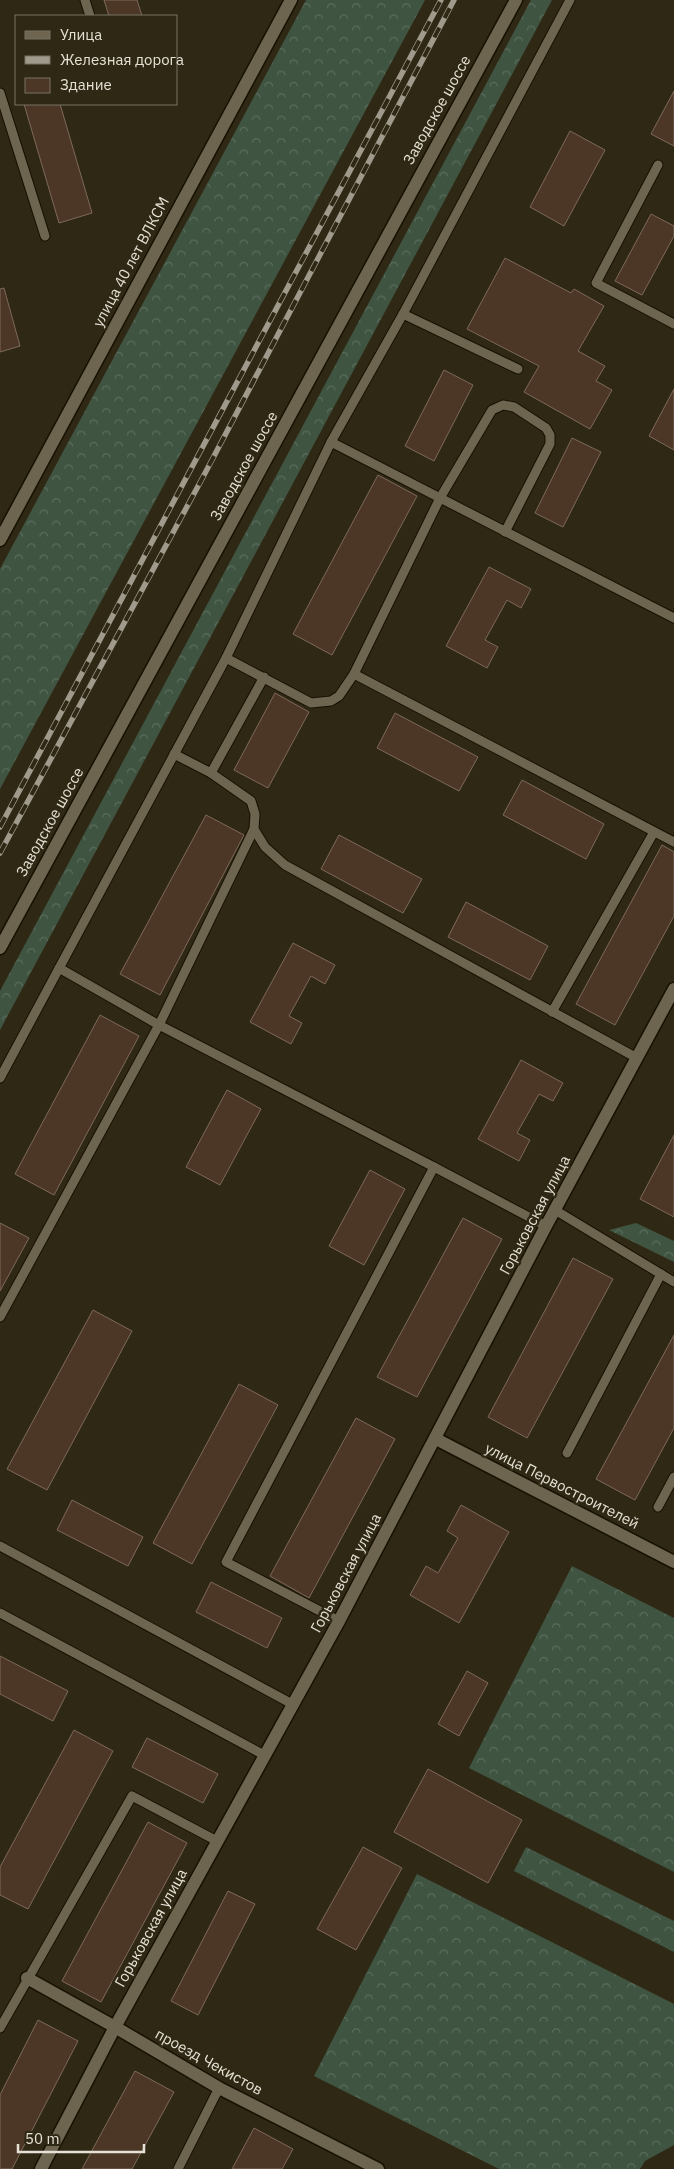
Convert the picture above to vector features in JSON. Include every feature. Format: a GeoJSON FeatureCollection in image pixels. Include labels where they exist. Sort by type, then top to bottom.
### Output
{"type":"FeatureCollection","features":[{"type":"Feature","properties":{"kind":"street","name":"улица 40 лет ВЛКСМ"},"geometry":{"type":"LineString","coordinates":[[0,540],[291,0]]}},
{"type":"Feature","properties":{"kind":"street","name":"Заводское шоссе"},"geometry":{"type":"LineString","coordinates":[[0,948],[516,0]]}},
{"type":"Feature","properties":{"kind":"street","name":"Горьковская улица"},"geometry":{"type":"LineString","coordinates":[[41,2169],[115,2027],[339,1622],[546,1226],[674,989]]}},
{"type":"Feature","properties":{"kind":"street","name":"улица Первостроителей"},"geometry":{"type":"LineString","coordinates":[[436,1439],[674,1562]]}},
{"type":"Feature","properties":{"kind":"street","name":"проезд Чекистов"},"geometry":{"type":"LineString","coordinates":[[27,1978],[219,2088],[378,2169]]}},
{"type":"Feature","properties":{"kind":"lane"},"geometry":{"type":"LineString","coordinates":[[85,0],[90,15]]}},
{"type":"Feature","properties":{"kind":"lane"},"geometry":{"type":"LineString","coordinates":[[0,1078],[226,658],[331,442],[403,314],[570,0]]}},
{"type":"Feature","properties":{"kind":"lane"},"geometry":{"type":"LineString","coordinates":[[0,93],[45,236]]}},
{"type":"Feature","properties":{"kind":"lane"},"geometry":{"type":"LineString","coordinates":[[658,166],[596,283],[674,324]]}},
{"type":"Feature","properties":{"kind":"lane"},"geometry":{"type":"LineString","coordinates":[[403,314],[518,369]]}},
{"type":"Feature","properties":{"kind":"lane"},"geometry":{"type":"LineString","coordinates":[[226,658],[311,703],[331,701],[339,696],[354,674],[440,498],[492,410],[502,405],[514,407],[546,428],[550,436],[550,444],[504,532]]}},
{"type":"Feature","properties":{"kind":"lane"},"geometry":{"type":"LineString","coordinates":[[331,442],[674,618]]}},
{"type":"Feature","properties":{"kind":"lane"},"geometry":{"type":"LineString","coordinates":[[354,674],[674,842]]}},
{"type":"Feature","properties":{"kind":"lane"},"geometry":{"type":"LineString","coordinates":[[212,773],[264,677]]}},
{"type":"Feature","properties":{"kind":"lane"},"geometry":{"type":"LineString","coordinates":[[0,1317],[159,1024],[254,829],[255,814],[251,801],[212,773],[174,754]]}},
{"type":"Feature","properties":{"kind":"lane"},"geometry":{"type":"LineString","coordinates":[[254,829],[265,847],[285,865],[637,1058]]}},
{"type":"Feature","properties":{"kind":"lane"},"geometry":{"type":"LineString","coordinates":[[552,1012],[654,832]]}},
{"type":"Feature","properties":{"kind":"lane"},"geometry":{"type":"LineString","coordinates":[[59,968],[159,1024],[546,1226]]}},
{"type":"Feature","properties":{"kind":"lane"},"geometry":{"type":"LineString","coordinates":[[339,1622],[226,1562],[434,1167]]}},
{"type":"Feature","properties":{"kind":"lane"},"geometry":{"type":"LineString","coordinates":[[555,1210],[674,1282]]}},
{"type":"Feature","properties":{"kind":"lane"},"geometry":{"type":"LineString","coordinates":[[567,1453],[661,1274]]}},
{"type":"Feature","properties":{"kind":"lane"},"geometry":{"type":"LineString","coordinates":[[658,1507],[674,1477]]}},
{"type":"Feature","properties":{"kind":"lane"},"geometry":{"type":"LineString","coordinates":[[0,1546],[294,1704]]}},
{"type":"Feature","properties":{"kind":"lane"},"geometry":{"type":"LineString","coordinates":[[0,1613],[264,1755]]}},
{"type":"Feature","properties":{"kind":"lane"},"geometry":{"type":"LineString","coordinates":[[0,2028],[132,1796],[217,1841]]}},
{"type":"Feature","properties":{"kind":"lane"},"geometry":{"type":"LineString","coordinates":[[178,2169],[219,2088]]}},
{"type":"Feature","properties":{"kind":"green space"},"geometry":{"type":"Polygon","coordinates":[[[306,0],[425,0],[0,789],[0,569],[306,0]]]}},
{"type":"Feature","properties":{"kind":"green space"},"geometry":{"type":"Polygon","coordinates":[[[531,0],[552,0],[0,1030],[0,991],[531,0]]]}},
{"type":"Feature","properties":{"kind":"green space"},"geometry":{"type":"Polygon","coordinates":[[[636,1223],[674,1241],[674,1262],[609,1230],[636,1223]]]}},
{"type":"Feature","properties":{"kind":"green space"},"geometry":{"type":"Polygon","coordinates":[[[572,1566],[674,1618],[674,1872],[469,1768],[572,1566]]]}},
{"type":"Feature","properties":{"kind":"green space"},"geometry":{"type":"Polygon","coordinates":[[[526,1847],[674,1921],[674,1952],[514,1871],[526,1847]]]}},
{"type":"Feature","properties":{"kind":"green space"},"geometry":{"type":"Polygon","coordinates":[[[417,1874],[674,2004],[674,2145],[645,2161],[640,2169],[499,2169],[314,2076],[417,1874]]]}},
{"type":"Feature","properties":{"kind":"building"},"geometry":{"type":"Polygon","coordinates":[[[104,0],[137,0],[142,15],[109,15],[104,0]]]}},
{"type":"Feature","properties":{"kind":"building"},"geometry":{"type":"Polygon","coordinates":[[[674,91],[674,146],[651,134],[674,91]]]}},
{"type":"Feature","properties":{"kind":"building"},"geometry":{"type":"Polygon","coordinates":[[[24,105],[60,105],[92,213],[59,223],[24,105]]]}},
{"type":"Feature","properties":{"kind":"building"},"geometry":{"type":"Polygon","coordinates":[[[570,131],[605,150],[564,226],[530,207],[570,131]]]}},
{"type":"Feature","properties":{"kind":"building"},"geometry":{"type":"Polygon","coordinates":[[[651,214],[674,226],[674,236],[642,295],[615,281],[651,214]]]}},
{"type":"Feature","properties":{"kind":"building"},"geometry":{"type":"Polygon","coordinates":[[[505,258],[571,293],[574,289],[604,306],[578,351],[605,366],[596,381],[612,390],[590,429],[524,392],[539,366],[467,329],[505,258]]]}},
{"type":"Feature","properties":{"kind":"building"},"geometry":{"type":"Polygon","coordinates":[[[4,288],[20,346],[0,352],[0,289],[4,288]]]}},
{"type":"Feature","properties":{"kind":"building"},"geometry":{"type":"Polygon","coordinates":[[[444,370],[473,385],[434,461],[405,446],[444,370]]]}},
{"type":"Feature","properties":{"kind":"building"},"geometry":{"type":"Polygon","coordinates":[[[674,389],[674,450],[649,436],[674,389]]]}},
{"type":"Feature","properties":{"kind":"building"},"geometry":{"type":"Polygon","coordinates":[[[572,438],[601,452],[563,527],[535,513],[572,438]]]}},
{"type":"Feature","properties":{"kind":"building"},"geometry":{"type":"Polygon","coordinates":[[[378,475],[417,496],[332,655],[293,634],[378,475]]]}},
{"type":"Feature","properties":{"kind":"building"},"geometry":{"type":"Polygon","coordinates":[[[489,567],[531,589],[521,608],[507,600],[485,640],[498,647],[487,668],[446,646],[489,567]]]}},
{"type":"Feature","properties":{"kind":"building"},"geometry":{"type":"Polygon","coordinates":[[[275,693],[309,712],[268,788],[234,770],[275,693]]]}},
{"type":"Feature","properties":{"kind":"building"},"geometry":{"type":"Polygon","coordinates":[[[395,713],[478,757],[459,791],[377,748],[395,713]]]}},
{"type":"Feature","properties":{"kind":"building"},"geometry":{"type":"Polygon","coordinates":[[[522,780],[604,824],[586,859],[503,815],[522,780]]]}},
{"type":"Feature","properties":{"kind":"building"},"geometry":{"type":"Polygon","coordinates":[[[206,815],[244,835],[160,995],[120,974],[206,815]]]}},
{"type":"Feature","properties":{"kind":"building"},"geometry":{"type":"Polygon","coordinates":[[[339,835],[422,879],[403,913],[321,869],[339,835]]]}},
{"type":"Feature","properties":{"kind":"building"},"geometry":{"type":"Polygon","coordinates":[[[662,845],[674,852],[674,916],[615,1025],[576,1004],[662,845]]]}},
{"type":"Feature","properties":{"kind":"building"},"geometry":{"type":"Polygon","coordinates":[[[466,902],[548,946],[530,980],[448,937],[466,902]]]}},
{"type":"Feature","properties":{"kind":"building"},"geometry":{"type":"Polygon","coordinates":[[[293,943],[335,965],[325,984],[311,976],[289,1016],[302,1023],[291,1044],[250,1022],[293,943]]]}},
{"type":"Feature","properties":{"kind":"building"},"geometry":{"type":"Polygon","coordinates":[[[100,1015],[139,1036],[54,1195],[15,1174],[100,1015]]]}},
{"type":"Feature","properties":{"kind":"building"},"geometry":{"type":"Polygon","coordinates":[[[521,1060],[563,1083],[553,1101],[539,1094],[517,1133],[530,1140],[519,1161],[478,1139],[521,1060]]]}},
{"type":"Feature","properties":{"kind":"building"},"geometry":{"type":"Polygon","coordinates":[[[227,1090],[261,1109],[220,1185],[186,1167],[227,1090]]]}},
{"type":"Feature","properties":{"kind":"building"},"geometry":{"type":"Polygon","coordinates":[[[674,1135],[674,1217],[640,1199],[674,1135]]]}},
{"type":"Feature","properties":{"kind":"building"},"geometry":{"type":"Polygon","coordinates":[[[370,1170],[405,1189],[364,1265],[329,1246],[370,1170]]]}},
{"type":"Feature","properties":{"kind":"building"},"geometry":{"type":"Polygon","coordinates":[[[463,1218],[502,1239],[417,1397],[377,1377],[463,1218]]]}},
{"type":"Feature","properties":{"kind":"building"},"geometry":{"type":"Polygon","coordinates":[[[0,1223],[29,1238],[0,1291],[0,1223]]]}},
{"type":"Feature","properties":{"kind":"building"},"geometry":{"type":"Polygon","coordinates":[[[573,1258],[613,1279],[527,1438],[488,1417],[573,1258]]]}},
{"type":"Feature","properties":{"kind":"building"},"geometry":{"type":"Polygon","coordinates":[[[93,1310],[132,1331],[47,1490],[7,1469],[93,1310]]]}},
{"type":"Feature","properties":{"kind":"building"},"geometry":{"type":"Polygon","coordinates":[[[674,1335],[674,1428],[635,1500],[596,1479],[674,1335]]]}},
{"type":"Feature","properties":{"kind":"building"},"geometry":{"type":"Polygon","coordinates":[[[239,1384],[278,1405],[192,1564],[153,1543],[239,1384]]]}},
{"type":"Feature","properties":{"kind":"building"},"geometry":{"type":"Polygon","coordinates":[[[356,1418],[395,1439],[309,1598],[270,1576],[356,1418]]]}},
{"type":"Feature","properties":{"kind":"building"},"geometry":{"type":"Polygon","coordinates":[[[72,1500],[143,1537],[128,1566],[57,1530],[72,1500]]]}},
{"type":"Feature","properties":{"kind":"building"},"geometry":{"type":"Polygon","coordinates":[[[461,1505],[509,1532],[459,1623],[410,1595],[426,1566],[438,1573],[458,1538],[447,1531],[461,1505]]]}},
{"type":"Feature","properties":{"kind":"building"},"geometry":{"type":"Polygon","coordinates":[[[211,1582],[282,1618],[267,1648],[196,1612],[211,1582]]]}},
{"type":"Feature","properties":{"kind":"building"},"geometry":{"type":"Polygon","coordinates":[[[0,1656],[68,1691],[53,1721],[0,1694],[0,1656]]]}},
{"type":"Feature","properties":{"kind":"building"},"geometry":{"type":"Polygon","coordinates":[[[467,1671],[488,1683],[459,1736],[438,1724],[467,1671]]]}},
{"type":"Feature","properties":{"kind":"building"},"geometry":{"type":"Polygon","coordinates":[[[74,1730],[113,1751],[28,1909],[0,1895],[0,1867],[74,1730]]]}},
{"type":"Feature","properties":{"kind":"building"},"geometry":{"type":"Polygon","coordinates":[[[147,1738],[218,1774],[203,1803],[132,1767],[147,1738]]]}},
{"type":"Feature","properties":{"kind":"building"},"geometry":{"type":"Polygon","coordinates":[[[428,1769],[522,1820],[488,1883],[394,1832],[428,1769]]]}},
{"type":"Feature","properties":{"kind":"building"},"geometry":{"type":"Polygon","coordinates":[[[148,1822],[187,1843],[101,2002],[62,1981],[148,1822]]]}},
{"type":"Feature","properties":{"kind":"building"},"geometry":{"type":"Polygon","coordinates":[[[363,1847],[402,1868],[356,1950],[317,1929],[363,1847]]]}},
{"type":"Feature","properties":{"kind":"building"},"geometry":{"type":"Polygon","coordinates":[[[228,1891],[255,1904],[198,2015],[171,2001],[228,1891]]]}},
{"type":"Feature","properties":{"kind":"building"},"geometry":{"type":"Polygon","coordinates":[[[38,2020],[78,2041],[12,2169],[0,2169],[0,2095],[38,2020]]]}},
{"type":"Feature","properties":{"kind":"building"},"geometry":{"type":"Polygon","coordinates":[[[135,2071],[174,2092],[132,2169],[82,2169],[135,2071]]]}},
{"type":"Feature","properties":{"kind":"building"},"geometry":{"type":"Polygon","coordinates":[[[254,2128],[293,2149],[282,2169],[232,2169],[254,2128]]]}},
{"type":"Feature","properties":{"kind":"railway"},"geometry":{"type":"LineString","coordinates":[[0,827],[441,0]]}},
{"type":"Feature","properties":{"kind":"railway"},"geometry":{"type":"LineString","coordinates":[[0,853],[203,477],[454,0]]}}]}
